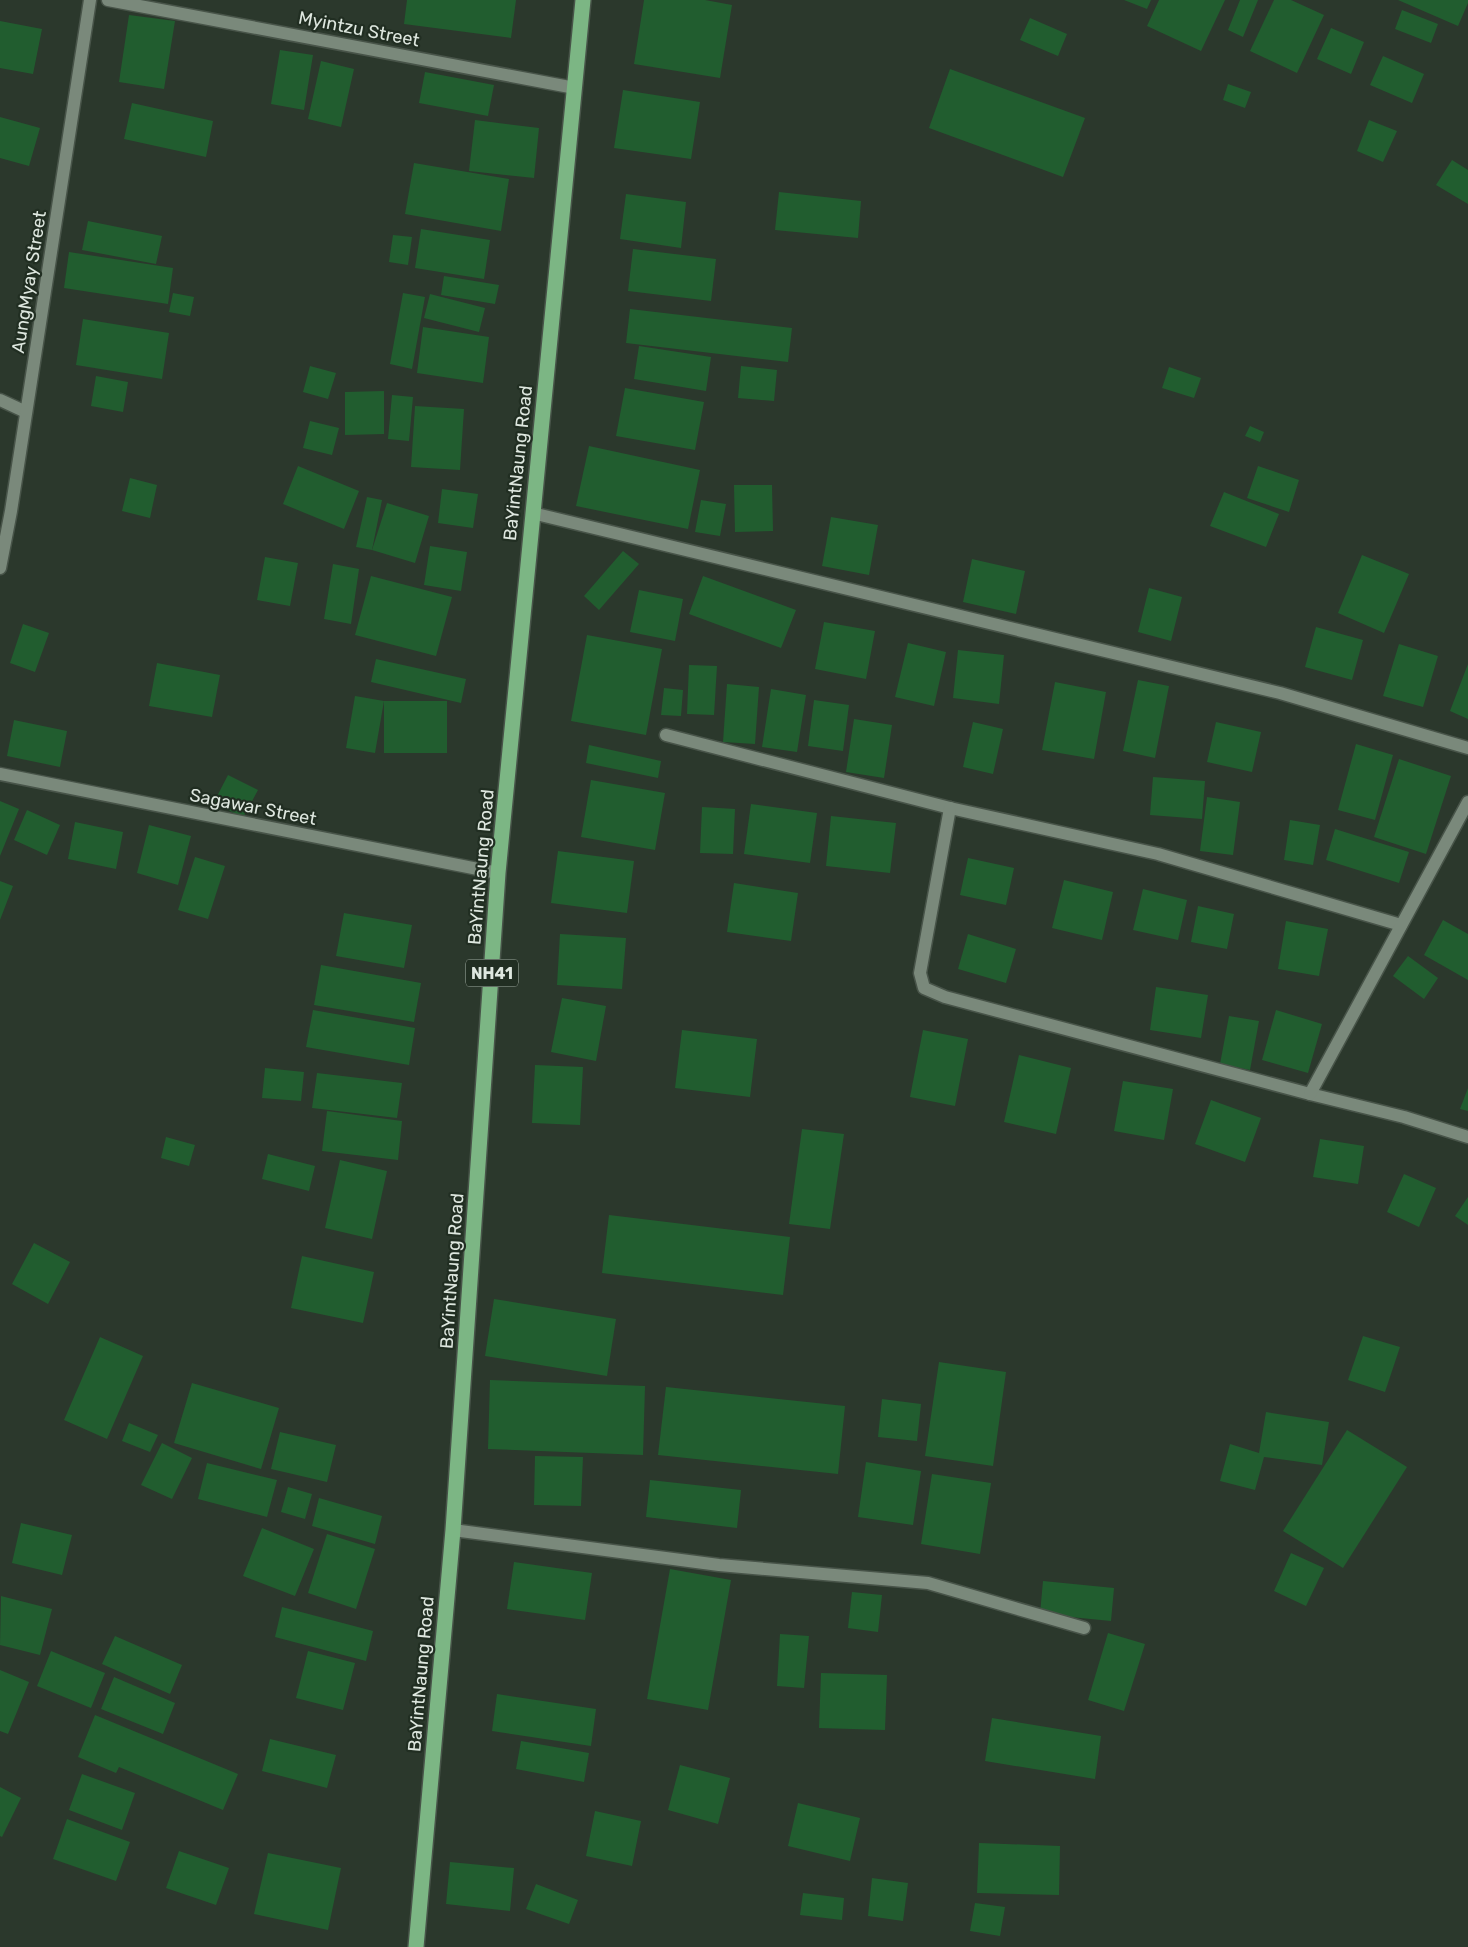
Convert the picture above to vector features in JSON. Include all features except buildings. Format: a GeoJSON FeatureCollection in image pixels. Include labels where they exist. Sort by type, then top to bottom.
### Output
{"type":"FeatureCollection","features":[{"type":"Feature","properties":{"kind":"highway","name":"BaYintNaung Road"},"geometry":{"type":"LineString","coordinates":[[416,1947],[453,1530],[498,874],[583,0]]}},
{"type":"Feature","properties":{"kind":"street","name":"AungMyay Street"},"geometry":{"type":"LineString","coordinates":[[0,568],[90,0]]}},
{"type":"Feature","properties":{"kind":"street","name":"Myintzu Street"},"geometry":{"type":"LineString","coordinates":[[108,0],[575,88]]}},
{"type":"Feature","properties":{"kind":"street"},"geometry":{"type":"LineString","coordinates":[[0,400],[26,412]]}},
{"type":"Feature","properties":{"kind":"street"},"geometry":{"type":"LineString","coordinates":[[532,513],[1280,693],[1468,748]]}},
{"type":"Feature","properties":{"kind":"street"},"geometry":{"type":"LineString","coordinates":[[666,735],[950,808],[1158,854],[1401,925]]}},
{"type":"Feature","properties":{"kind":"street","name":"Sagawar Street"},"geometry":{"type":"LineString","coordinates":[[0,774],[498,874]]}},
{"type":"Feature","properties":{"kind":"street"},"geometry":{"type":"LineString","coordinates":[[1310,1094],[1468,802]]}},
{"type":"Feature","properties":{"kind":"street"},"geometry":{"type":"LineString","coordinates":[[950,808],[920,973],[924,988],[945,997],[1310,1094],[1404,1117],[1468,1137]]}},
{"type":"Feature","properties":{"kind":"street"},"geometry":{"type":"LineString","coordinates":[[453,1530],[719,1566],[928,1583],[1084,1628]]}}]}
